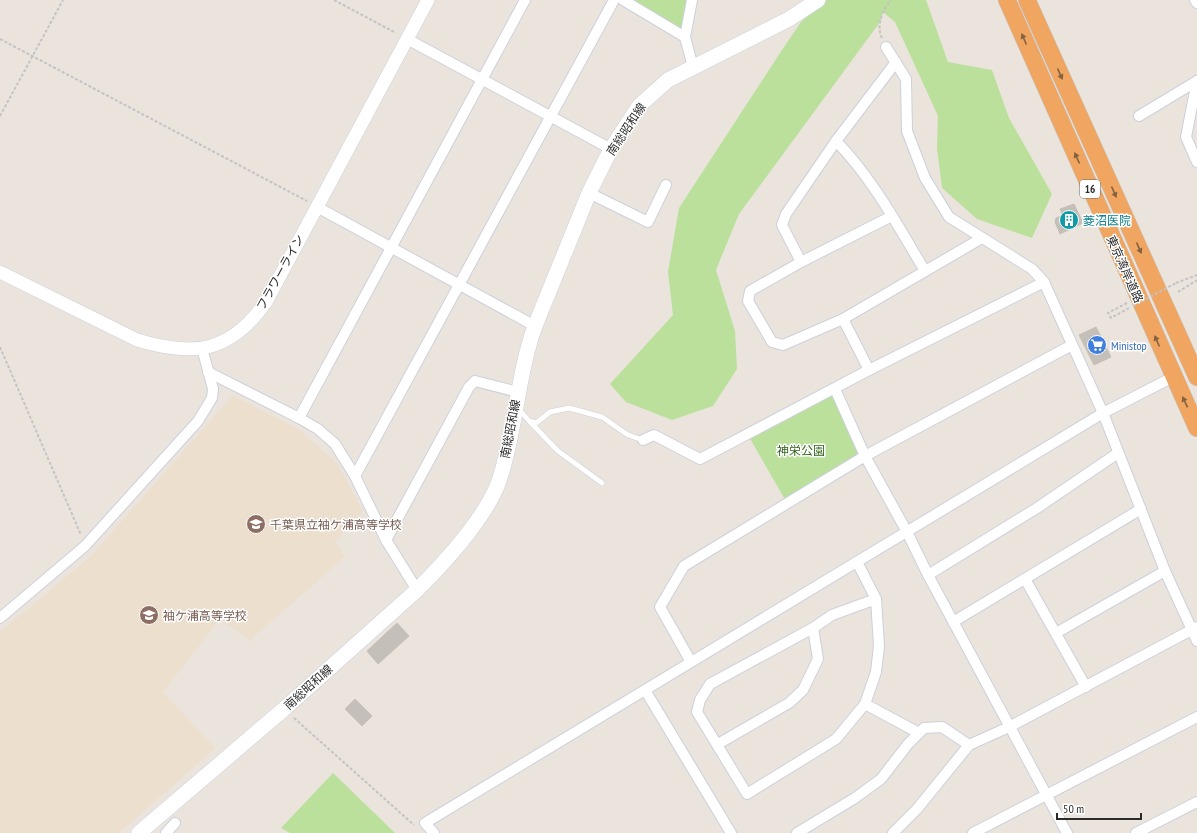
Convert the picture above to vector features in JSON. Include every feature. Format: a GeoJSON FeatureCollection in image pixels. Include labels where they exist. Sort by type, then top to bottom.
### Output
{"type":"FeatureCollection","features":[{"type":"Feature","properties":{"kind":"highway","name":"東京湾岸道路"},"geometry":{"type":"LineString","coordinates":[[1007,0],[1173,377],[1197,428]]}},
{"type":"Feature","properties":{"kind":"highway","name":"東京湾岸道路"},"geometry":{"type":"LineString","coordinates":[[1027,0],[1196,372]]}},
{"type":"Feature","properties":{"kind":"main road","name":"南総昭和線"},"geometry":{"type":"LineString","coordinates":[[139,833],[284,709],[417,590],[435,572],[488,504],[498,481],[506,454],[527,348],[535,326],[590,193],[611,149],[640,105],[668,80],[789,19],[818,0]]}},
{"type":"Feature","properties":{"kind":"street","name":"フラワーライン"},"geometry":{"type":"LineString","coordinates":[[0,272],[137,340],[170,349],[185,350],[202,348],[227,340],[245,328],[266,302],[428,0]]}},
{"type":"Feature","properties":{"kind":"street"},"geometry":{"type":"LineString","coordinates":[[299,418],[525,0]]}},
{"type":"Feature","properties":{"kind":"street"},"geometry":{"type":"LineString","coordinates":[[355,476],[614,0]]}},
{"type":"Feature","properties":{"kind":"street"},"geometry":{"type":"LineString","coordinates":[[623,0],[685,37]]}},
{"type":"Feature","properties":{"kind":"street"},"geometry":{"type":"LineString","coordinates":[[692,0],[685,37],[693,67]]}},
{"type":"Feature","properties":{"kind":"street"},"geometry":{"type":"LineString","coordinates":[[406,39],[611,149]]}},
{"type":"Feature","properties":{"kind":"street"},"geometry":{"type":"LineString","coordinates":[[886,47],[906,79],[907,131],[925,178],[949,217],[1032,268],[1044,282],[1104,413],[1165,571],[1194,629],[1197,641]]}},
{"type":"Feature","properties":{"kind":"street"},"geometry":{"type":"LineString","coordinates":[[801,262],[782,225],[786,214],[836,141],[896,62]]}},
{"type":"Feature","properties":{"kind":"street"},"geometry":{"type":"LineString","coordinates":[[1139,116],[1197,81]]}},
{"type":"Feature","properties":{"kind":"street"},"geometry":{"type":"LineString","coordinates":[[1197,81],[1186,137],[1197,162]]}},
{"type":"Feature","properties":{"kind":"street"},"geometry":{"type":"LineString","coordinates":[[836,141],[857,163],[892,216],[925,271]]}},
{"type":"Feature","properties":{"kind":"street"},"geometry":{"type":"LineString","coordinates":[[590,193],[648,222],[666,185]]}},
{"type":"Feature","properties":{"kind":"street"},"geometry":{"type":"LineString","coordinates":[[317,207],[535,326]]}},
{"type":"Feature","properties":{"kind":"street"},"geometry":{"type":"LineString","coordinates":[[892,216],[801,262],[750,291],[748,301],[772,342],[783,345],[843,319],[982,238]]}},
{"type":"Feature","properties":{"kind":"street"},"geometry":{"type":"LineString","coordinates":[[642,440],[654,435],[700,459],[869,370],[1044,282]]}},
{"type":"Feature","properties":{"kind":"street"},"geometry":{"type":"LineString","coordinates":[[843,319],[869,370]]}},
{"type":"Feature","properties":{"kind":"street"},"geometry":{"type":"LineString","coordinates":[[691,662],[660,607],[684,566],[865,456],[1072,345]]}},
{"type":"Feature","properties":{"kind":"street"},"geometry":{"type":"LineString","coordinates":[[0,618],[85,546],[198,421],[212,398],[213,388],[202,348]]}},
{"type":"Feature","properties":{"kind":"street"},"geometry":{"type":"LineString","coordinates":[[208,372],[299,418],[318,429],[335,444],[355,476],[386,540],[417,590]]}},
{"type":"Feature","properties":{"kind":"street"},"geometry":{"type":"LineString","coordinates":[[434,833],[426,823],[691,662],[1104,413],[1173,377],[1196,372]]}},
{"type":"Feature","properties":{"kind":"street"},"geometry":{"type":"LineString","coordinates":[[386,540],[469,387],[475,381],[516,398]]}},
{"type":"Feature","properties":{"kind":"street"},"geometry":{"type":"LineString","coordinates":[[835,389],[865,456],[1067,833]]}},
{"type":"Feature","properties":{"kind":"street"},"geometry":{"type":"LineString","coordinates":[[928,575],[1037,508],[1118,452]]}},
{"type":"Feature","properties":{"kind":"street"},"geometry":{"type":"LineString","coordinates":[[953,622],[1141,509]]}},
{"type":"Feature","properties":{"kind":"street"},"geometry":{"type":"LineString","coordinates":[[857,562],[876,599],[879,646],[876,672],[865,704],[836,739],[747,794],[718,744],[697,712],[700,700],[710,684],[813,628],[832,615],[876,599]]}},
{"type":"Feature","properties":{"kind":"street"},"geometry":{"type":"LineString","coordinates":[[1056,633],[1165,571]]}},
{"type":"Feature","properties":{"kind":"street"},"geometry":{"type":"LineString","coordinates":[[1025,579],[1086,687]]}},
{"type":"Feature","properties":{"kind":"street"},"geometry":{"type":"LineString","coordinates":[[718,744],[789,702],[803,690],[818,659],[813,628]]}},
{"type":"Feature","properties":{"kind":"street"},"geometry":{"type":"LineString","coordinates":[[893,833],[918,809],[969,745],[1010,727],[1194,629]]}},
{"type":"Feature","properties":{"kind":"street"},"geometry":{"type":"LineString","coordinates":[[645,690],[731,833]]}},
{"type":"Feature","properties":{"kind":"street"},"geometry":{"type":"LineString","coordinates":[[865,704],[919,733]]}},
{"type":"Feature","properties":{"kind":"street"},"geometry":{"type":"LineString","coordinates":[[973,833],[984,830],[1046,795],[1197,716]]}},
{"type":"Feature","properties":{"kind":"street"},"geometry":{"type":"LineString","coordinates":[[797,833],[855,798],[882,778],[908,744],[924,728],[942,727],[969,745]]}},
{"type":"Feature","properties":{"kind":"street"},"geometry":{"type":"LineString","coordinates":[[1136,833],[1197,802]]}},
{"type":"Feature","properties":{"kind":"street"},"geometry":{"type":"LineString","coordinates":[[166,833],[175,823]]}},
{"type":"Feature","properties":{"kind":"lane"},"geometry":{"type":"LineString","coordinates":[[516,398],[529,421],[558,451],[602,484]]}},
{"type":"Feature","properties":{"kind":"lane"},"geometry":{"type":"LineString","coordinates":[[529,421],[536,423],[550,412],[569,408],[602,417],[628,436],[642,440]]}},
{"type":"Feature","properties":{"kind":"path"},"geometry":{"type":"LineString","coordinates":[[0,116],[63,0]]}},
{"type":"Feature","properties":{"kind":"path"},"geometry":{"type":"LineString","coordinates":[[334,0],[406,39]]}},
{"type":"Feature","properties":{"kind":"path"},"geometry":{"type":"LineString","coordinates":[[886,47],[881,35],[880,22],[885,7],[891,0]]}},
{"type":"Feature","properties":{"kind":"path"},"geometry":{"type":"LineString","coordinates":[[0,39],[317,207]]}},
{"type":"Feature","properties":{"kind":"path"},"geometry":{"type":"LineString","coordinates":[[1130,302],[1108,313],[1111,318],[1176,283],[1197,274]]}},
{"type":"Feature","properties":{"kind":"path"},"geometry":{"type":"LineString","coordinates":[[1178,292],[1197,280]]}},
{"type":"Feature","properties":{"kind":"path"},"geometry":{"type":"LineString","coordinates":[[0,347],[85,546]]}},
{"type":"Feature","properties":{"kind":"path"},"geometry":{"type":"LineString","coordinates":[[284,709],[419,829]]}},
{"type":"Feature","properties":{"kind":"shaded area","name":"袖ケ浦高等学校"},"geometry":{"type":"Polygon","coordinates":[[[233,395],[298,429],[337,463],[363,511],[335,542],[345,557],[250,640],[220,619],[163,692],[215,748],[119,833],[0,833],[0,632],[91,556],[233,395]]]}},
{"type":"Feature","properties":{"kind":"green space"},"geometry":{"type":"Polygon","coordinates":[[[632,0],[687,0],[681,30],[632,0]]]}},
{"type":"Feature","properties":{"kind":"green space"},"geometry":{"type":"Polygon","coordinates":[[[825,0],[926,0],[948,62],[992,70],[1009,118],[1052,194],[1032,238],[977,219],[942,188],[937,148],[938,116],[895,22],[883,12],[880,22],[739,214],[716,270],[735,331],[737,369],[713,406],[672,420],[626,402],[610,384],[673,315],[668,272],[679,208],[801,22],[825,0]]]}},
{"type":"Feature","properties":{"kind":"green space","name":"神栄公園"},"geometry":{"type":"Polygon","coordinates":[[[835,389],[865,456],[787,503],[748,435],[835,389]]]}},
{"type":"Feature","properties":{"kind":"green space"},"geometry":{"type":"Polygon","coordinates":[[[333,773],[395,833],[290,833],[281,828],[333,773]]]}},
{"type":"Feature","properties":{"kind":"building","name":"菱沼医院"},"geometry":{"type":"Polygon","coordinates":[[[1074,204],[1083,223],[1060,234],[1055,222],[1056,218],[1063,215],[1060,209],[1074,204]]]}},
{"type":"Feature","properties":{"kind":"building"},"geometry":{"type":"Polygon","coordinates":[[[1096,327],[1111,357],[1094,365],[1079,335],[1096,327]]]}},
{"type":"Feature","properties":{"kind":"building"},"geometry":{"type":"Polygon","coordinates":[[[397,623],[409,636],[378,664],[367,651],[397,623]]]}},
{"type":"Feature","properties":{"kind":"building"},"geometry":{"type":"Polygon","coordinates":[[[355,699],[372,716],[362,726],[345,709],[355,699]]]}},
{"type":"Feature","properties":{"kind":"place","name":"菱沼医院"},"geometry":{"type":"Point","coordinates":[1069,220]}},
{"type":"Feature","properties":{"kind":"place","name":"Ministop"},"geometry":{"type":"Point","coordinates":[1097,345]}},
{"type":"Feature","properties":{"kind":"place","name":"千葉県立袖ケ浦高等学校"},"geometry":{"type":"Point","coordinates":[256,524]}},
{"type":"Feature","properties":{"kind":"place","name":"袖ケ浦高等学校"},"geometry":{"type":"Point","coordinates":[149,615]}}]}
